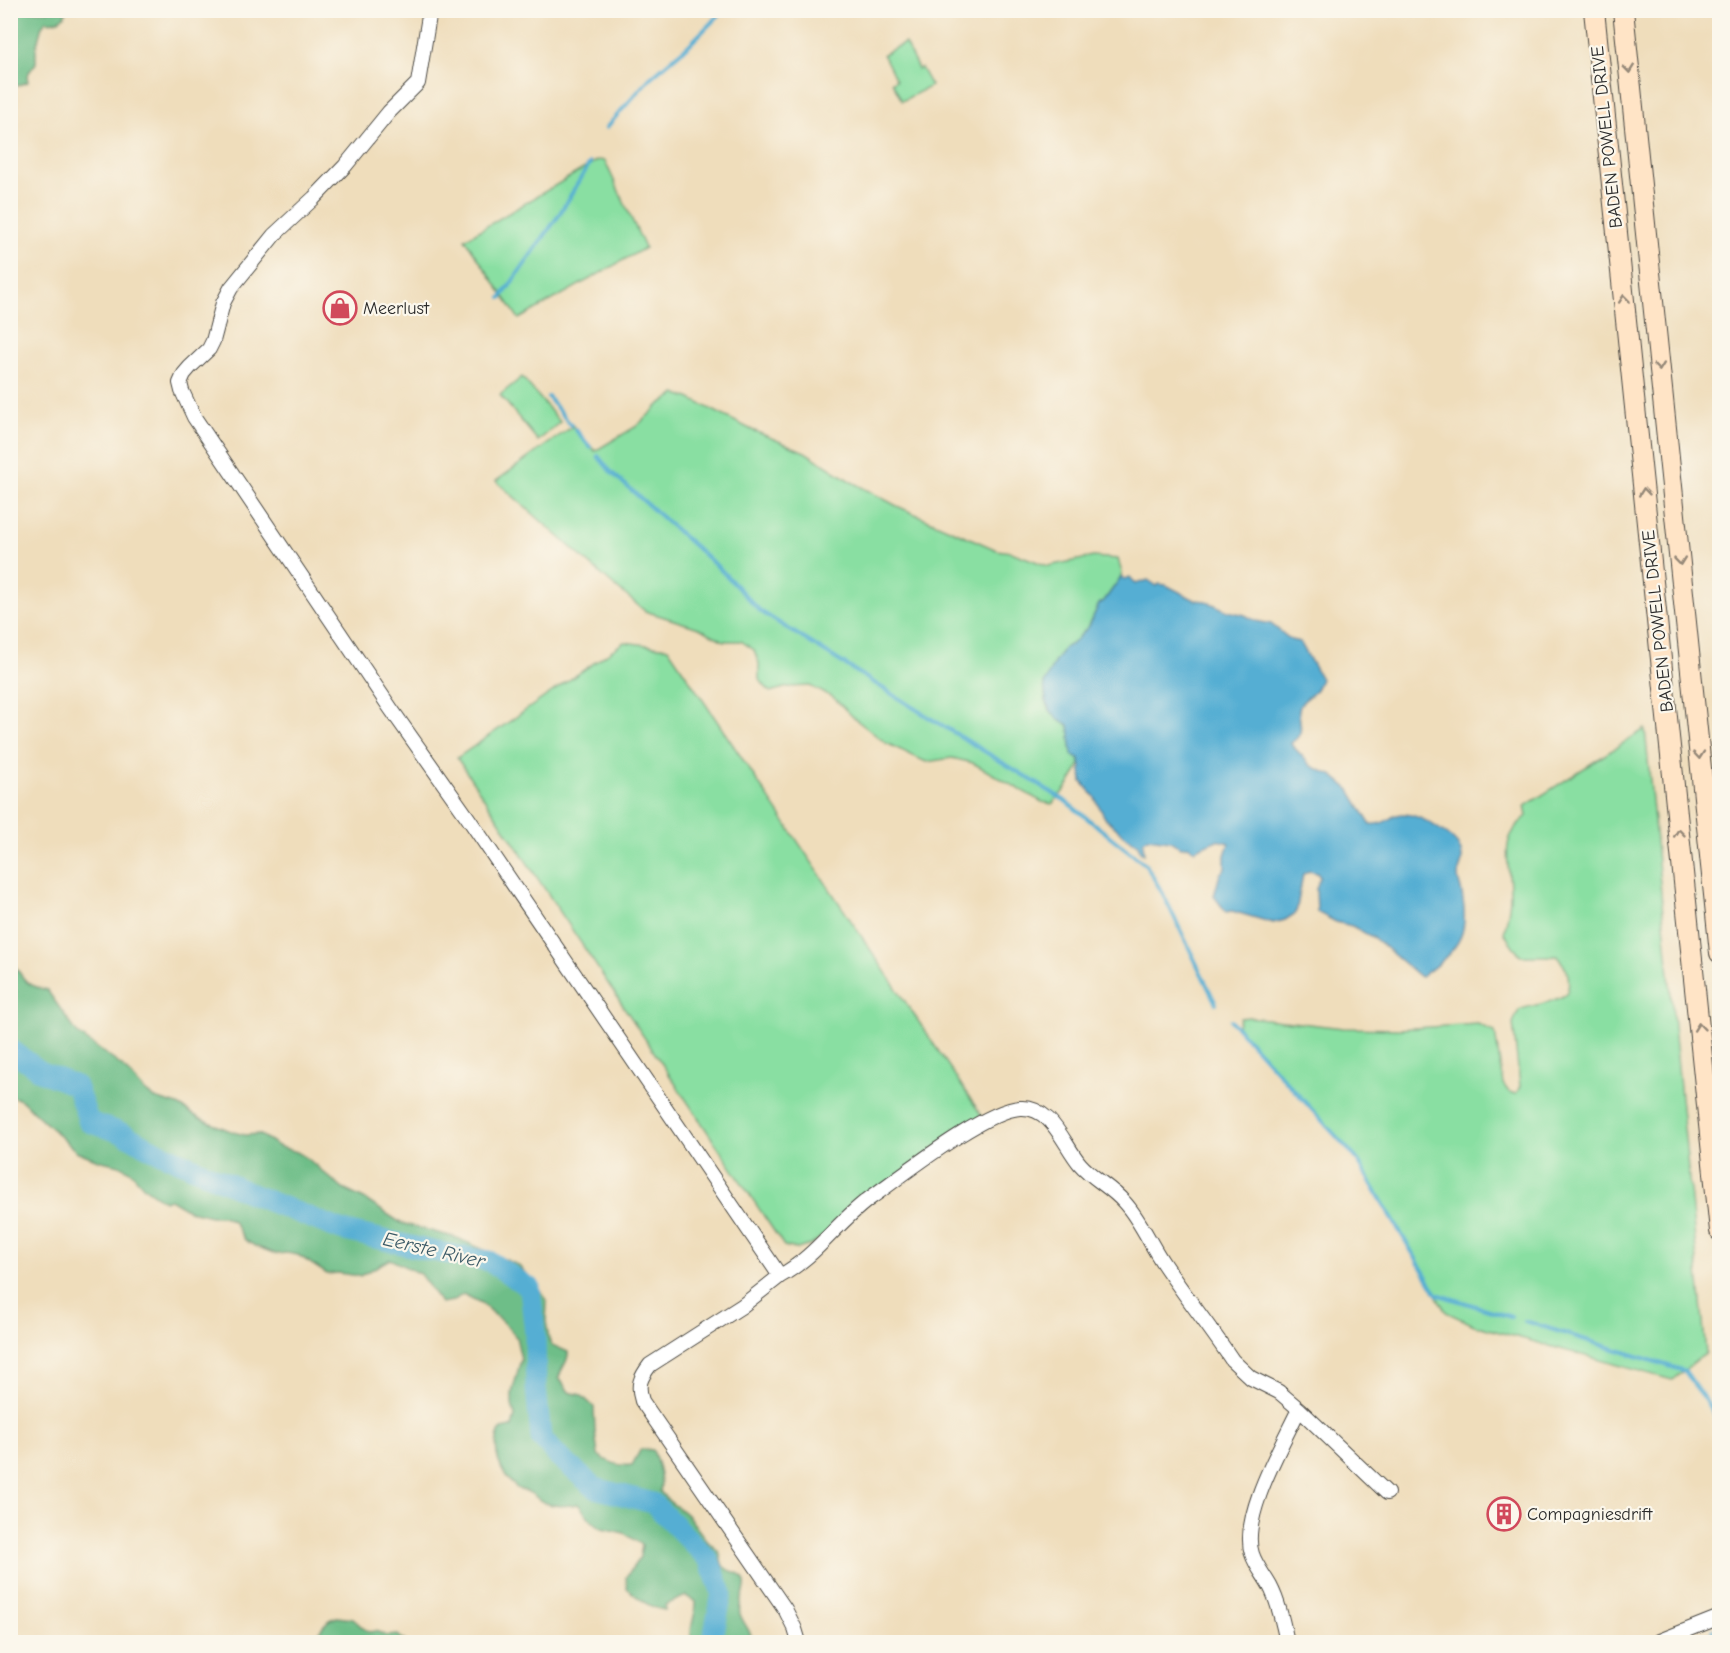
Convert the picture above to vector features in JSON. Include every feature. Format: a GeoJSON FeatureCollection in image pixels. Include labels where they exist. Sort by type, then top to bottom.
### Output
{"type":"FeatureCollection","features":[{"type":"Feature","properties":{"kind":"main road","name":"BADEN POWELL DRIVE"},"geometry":{"type":"LineString","coordinates":[[1594,10],[1719,1231]]}},
{"type":"Feature","properties":{"kind":"main road","name":"BADEN POWELL DRIVE"},"geometry":{"type":"LineString","coordinates":[[1623,10],[1719,953]]}},
{"type":"Feature","properties":{"kind":"street"},"geometry":{"type":"LineString","coordinates":[[430,10],[418,83],[389,112],[345,166],[274,235],[231,288],[223,303],[213,341],[209,349],[184,374],[180,383],[182,392],[194,417],[391,709],[488,846],[780,1276]]}},
{"type":"Feature","properties":{"kind":"street"},"geometry":{"type":"LineString","coordinates":[[799,1642],[785,1610],[642,1401],[639,1382],[650,1365],[742,1306],[814,1251],[868,1199],[928,1156],[1006,1109],[1023,1107],[1037,1111],[1055,1125],[1078,1162],[1094,1179],[1114,1192],[1126,1204],[1163,1264],[1237,1365],[1251,1378],[1279,1392],[1299,1409],[1386,1493]]}},
{"type":"Feature","properties":{"kind":"street"},"geometry":{"type":"LineString","coordinates":[[1287,1642],[1270,1586],[1253,1556],[1248,1541],[1249,1525],[1256,1501],[1299,1409]]}},
{"type":"Feature","properties":{"kind":"street"},"geometry":{"type":"LineString","coordinates":[[1656,1642],[1719,1617]]}},
{"type":"Feature","properties":{"kind":"green space"},"geometry":{"type":"Polygon","coordinates":[[[10,11],[67,11],[61,19],[53,22],[46,21],[42,26],[36,48],[36,63],[27,75],[28,82],[13,87],[10,84],[10,11]]]}},
{"type":"Feature","properties":{"kind":"green space"},"geometry":{"type":"Polygon","coordinates":[[[905,43],[918,69],[921,68],[931,86],[902,101],[892,82],[896,80],[883,54],[905,43]]]}},
{"type":"Feature","properties":{"kind":"green space"},"geometry":{"type":"Polygon","coordinates":[[[598,160],[605,161],[645,248],[519,319],[465,239],[598,160]]]}},
{"type":"Feature","properties":{"kind":"green space"},"geometry":{"type":"Polygon","coordinates":[[[522,377],[560,422],[538,441],[500,395],[522,377]]]}},
{"type":"Feature","properties":{"kind":"green space"},"geometry":{"type":"Polygon","coordinates":[[[676,394],[805,452],[850,481],[897,506],[997,550],[1011,552],[1048,566],[1093,557],[1118,559],[1121,577],[1104,601],[1099,604],[1089,626],[1072,644],[1064,648],[1044,684],[1046,701],[1050,710],[1059,720],[1069,725],[1072,754],[1080,760],[1073,777],[1052,804],[1042,802],[973,763],[952,758],[926,762],[886,743],[855,719],[834,698],[810,686],[788,687],[770,692],[759,679],[759,663],[754,650],[741,641],[724,641],[699,628],[645,611],[496,481],[573,426],[595,451],[637,426],[660,404],[676,394]]]}},
{"type":"Feature","properties":{"kind":"green space"},"geometry":{"type":"Polygon","coordinates":[[[624,642],[668,648],[982,1116],[811,1245],[797,1249],[784,1246],[457,758],[624,642]]]}},
{"type":"Feature","properties":{"kind":"green space"},"geometry":{"type":"Polygon","coordinates":[[[1645,729],[1706,1353],[1672,1380],[1474,1325],[1446,1312],[1356,1158],[1237,1028],[1240,1018],[1249,1017],[1343,1028],[1398,1029],[1478,1024],[1495,1032],[1503,1084],[1509,1092],[1516,1094],[1520,1086],[1513,1023],[1519,1010],[1549,1002],[1567,994],[1569,983],[1564,965],[1557,956],[1520,956],[1504,933],[1510,900],[1508,843],[1517,825],[1527,816],[1525,806],[1645,729]]]}},
{"type":"Feature","properties":{"kind":"green space"},"geometry":{"type":"Polygon","coordinates":[[[11,961],[29,983],[47,990],[78,1034],[122,1066],[154,1098],[178,1105],[199,1118],[233,1132],[245,1135],[259,1134],[280,1147],[307,1158],[343,1189],[364,1199],[401,1223],[457,1238],[518,1265],[542,1292],[547,1303],[546,1321],[549,1340],[552,1345],[568,1352],[559,1378],[569,1392],[581,1395],[594,1407],[598,1455],[614,1463],[632,1465],[641,1449],[653,1450],[660,1476],[660,1491],[687,1515],[717,1550],[724,1567],[744,1578],[745,1590],[739,1610],[752,1642],[692,1642],[691,1632],[696,1602],[686,1596],[665,1605],[665,1610],[659,1609],[644,1602],[627,1588],[626,1577],[640,1557],[642,1545],[624,1533],[602,1528],[592,1521],[578,1504],[562,1506],[545,1503],[511,1483],[502,1469],[496,1444],[501,1429],[512,1427],[515,1416],[512,1393],[521,1359],[516,1337],[481,1303],[463,1294],[453,1301],[441,1303],[420,1274],[390,1259],[360,1276],[327,1274],[298,1255],[276,1254],[255,1246],[245,1240],[233,1221],[223,1216],[190,1211],[170,1199],[164,1201],[145,1188],[130,1171],[119,1165],[76,1151],[21,1100],[11,1096],[11,961]]]}},
{"type":"Feature","properties":{"kind":"green space"},"geometry":{"type":"Polygon","coordinates":[[[337,1617],[353,1619],[368,1632],[376,1631],[387,1636],[398,1635],[406,1642],[319,1642],[319,1634],[323,1627],[337,1617]]]}},
{"type":"Feature","properties":{"kind":"water"},"geometry":{"type":"Polygon","coordinates":[[[1121,577],[1124,579],[1130,577],[1136,584],[1148,580],[1157,586],[1166,585],[1195,600],[1206,601],[1256,621],[1271,624],[1291,640],[1300,642],[1321,679],[1315,691],[1301,704],[1300,732],[1291,743],[1292,745],[1311,766],[1333,776],[1350,790],[1370,824],[1377,824],[1401,814],[1417,817],[1445,833],[1458,845],[1462,855],[1458,876],[1464,907],[1464,926],[1454,948],[1435,967],[1421,977],[1374,938],[1317,912],[1316,889],[1320,877],[1317,873],[1309,871],[1303,874],[1296,913],[1285,920],[1273,923],[1232,911],[1226,912],[1214,896],[1220,874],[1225,869],[1225,855],[1229,843],[1217,840],[1194,850],[1170,841],[1148,838],[1143,842],[1144,854],[1140,851],[1138,844],[1127,838],[1105,818],[1094,796],[1082,782],[1080,760],[1072,755],[1069,725],[1059,720],[1050,710],[1046,701],[1044,684],[1064,648],[1072,644],[1089,626],[1099,604],[1104,601],[1121,577]]]}},
{"type":"Feature","properties":{"kind":"waterway"},"geometry":{"type":"LineString","coordinates":[[606,128],[650,78],[689,45],[724,10]]}},
{"type":"Feature","properties":{"kind":"waterway"},"geometry":{"type":"LineString","coordinates":[[501,298],[559,215],[590,163]]}},
{"type":"Feature","properties":{"kind":"waterway"},"geometry":{"type":"LineString","coordinates":[[548,397],[571,425]]}},
{"type":"Feature","properties":{"kind":"waterway"},"geometry":{"type":"LineString","coordinates":[[575,429],[590,447]]}},
{"type":"Feature","properties":{"kind":"waterway"},"geometry":{"type":"LineString","coordinates":[[598,456],[611,472],[719,568],[760,611],[1064,800],[1146,865],[1163,894],[1216,1004]]}},
{"type":"Feature","properties":{"kind":"waterway"},"geometry":{"type":"LineString","coordinates":[[1231,1021],[1356,1158],[1437,1294],[1511,1317]]}},
{"type":"Feature","properties":{"kind":"waterway","name":"Eerste River"},"geometry":{"type":"LineString","coordinates":[[10,1049],[40,1071],[76,1086],[89,1122],[122,1133],[154,1150],[261,1198],[341,1230],[432,1251],[489,1261],[530,1288],[541,1438],[595,1488],[653,1503],[709,1560],[722,1593],[712,1642]]}},
{"type":"Feature","properties":{"kind":"waterway"},"geometry":{"type":"LineString","coordinates":[[1525,1321],[1685,1371],[1715,1415],[1720,1453]]}},
{"type":"Feature","properties":{"kind":"waterway"},"geometry":{"type":"LineString","coordinates":[[1709,1642],[1713,1629]]}},
{"type":"Feature","properties":{"kind":"place","name":"Meerlust"},"geometry":{"type":"Point","coordinates":[340,308]}},
{"type":"Feature","properties":{"kind":"place","name":"Compagniesdrift"},"geometry":{"type":"Point","coordinates":[1504,1514]}}]}
